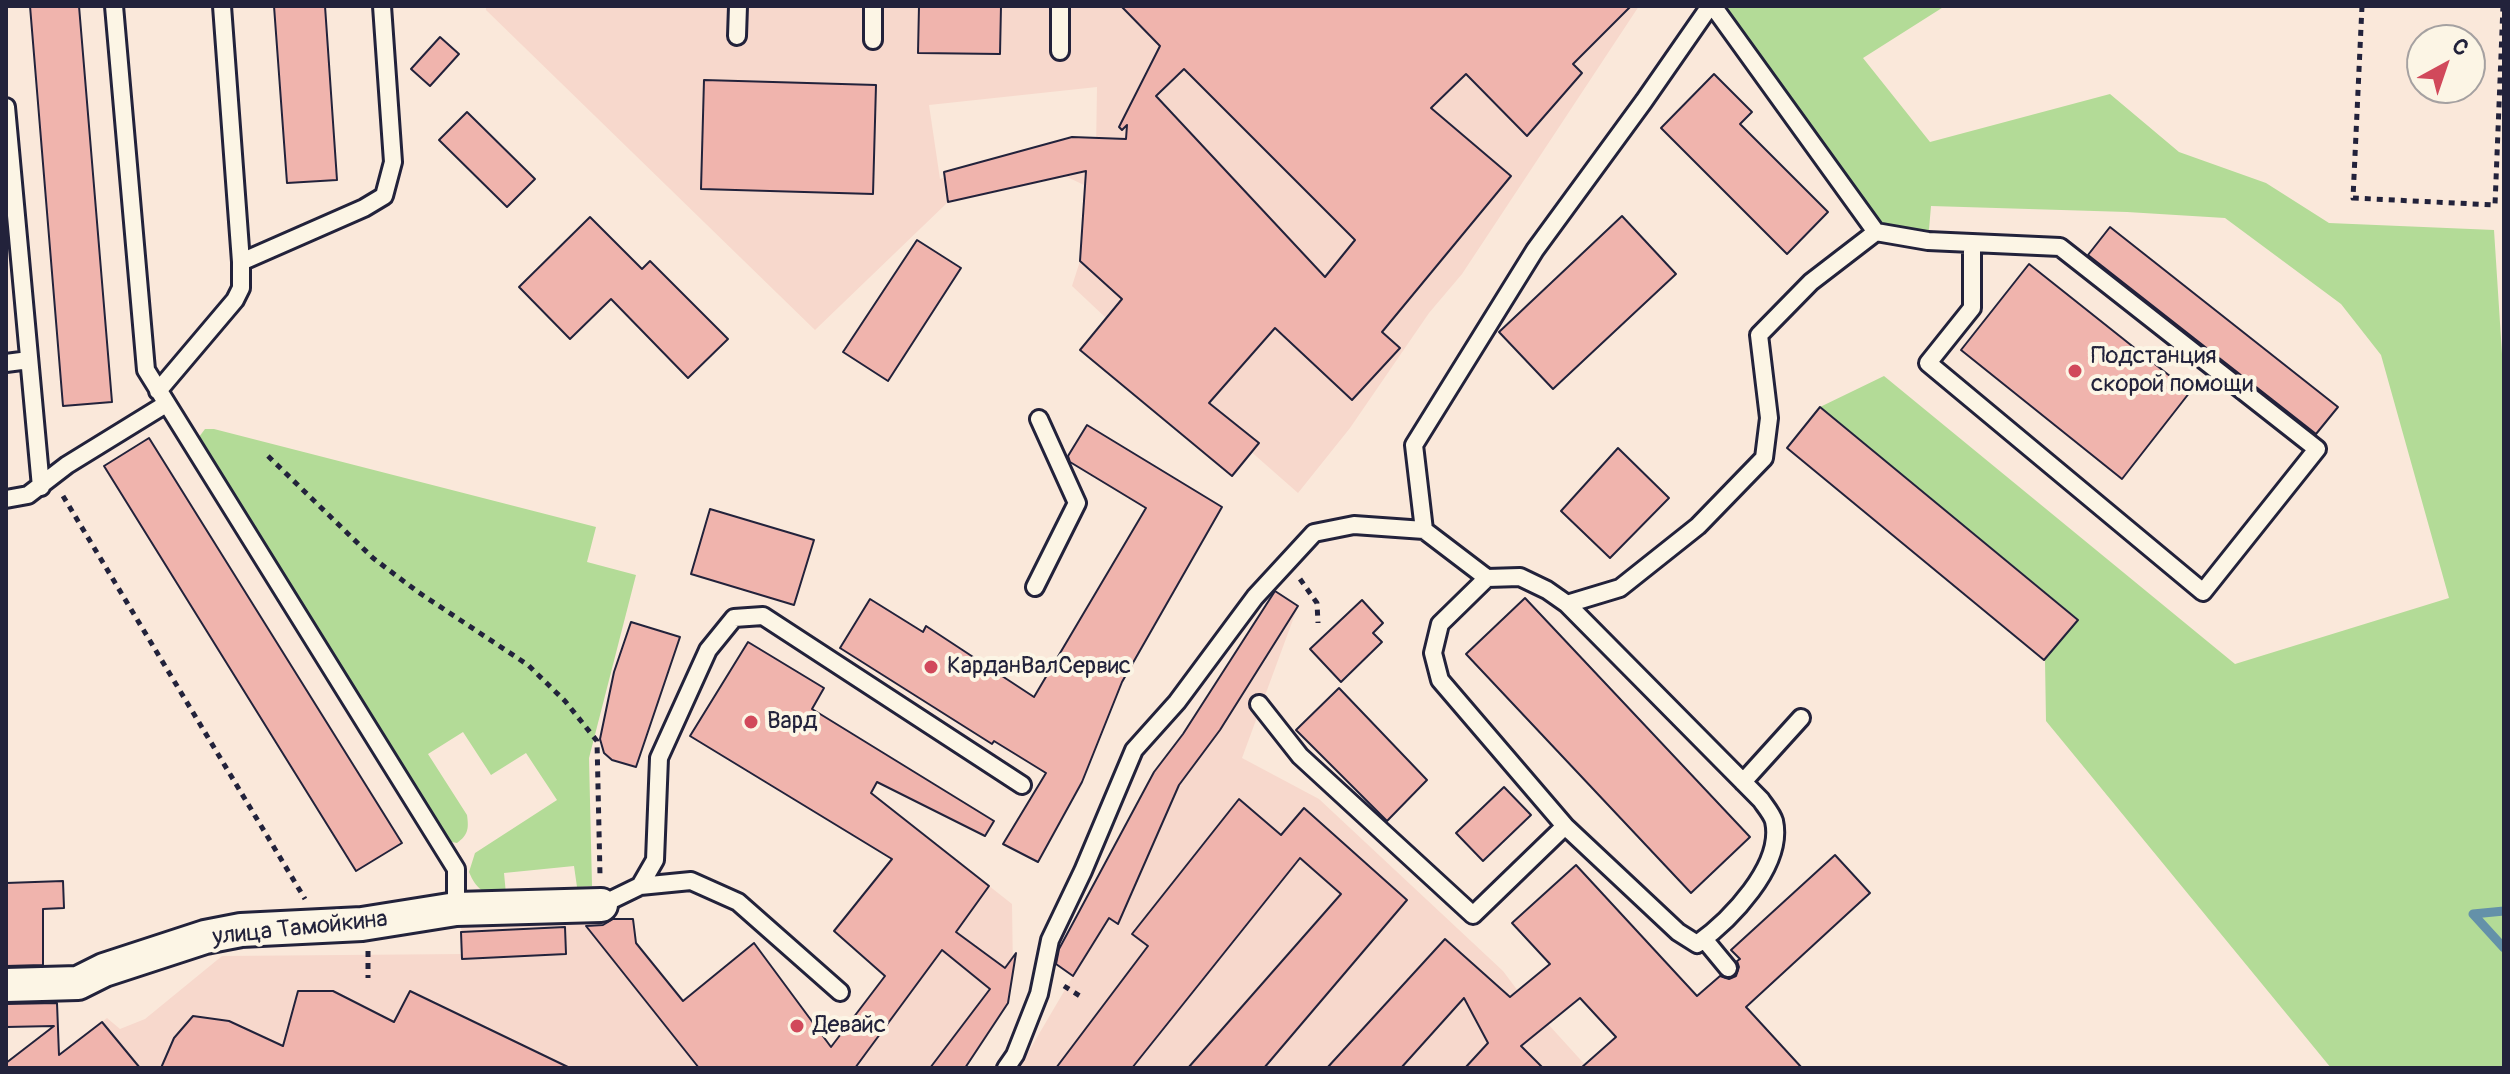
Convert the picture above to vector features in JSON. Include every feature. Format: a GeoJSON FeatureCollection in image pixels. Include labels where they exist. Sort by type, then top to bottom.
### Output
{"type":"FeatureCollection","features":[{"type":"Feature","properties":{"kind":"street","name":"улица Тамойкина"},"geometry":{"type":"LineString","coordinates":[[6,985],[78,983],[104,970],[205,937],[241,930],[323,928],[456,909],[601,905]]}},
{"type":"Feature","properties":{"kind":"lane"},"geometry":{"type":"LineString","coordinates":[[114,6],[144,361],[162,397],[456,869],[456,909]]}},
{"type":"Feature","properties":{"kind":"lane"},"geometry":{"type":"LineString","coordinates":[[6,499],[28,495],[162,397],[241,288],[222,6]]}},
{"type":"Feature","properties":{"kind":"lane"},"geometry":{"type":"LineString","coordinates":[[241,262],[364,208],[384,196],[393,162],[382,6]]}},
{"type":"Feature","properties":{"kind":"lane"},"geometry":{"type":"LineString","coordinates":[[737,36],[738,6]]}},
{"type":"Feature","properties":{"kind":"lane"},"geometry":{"type":"LineString","coordinates":[[873,6],[873,40]]}},
{"type":"Feature","properties":{"kind":"lane"},"geometry":{"type":"LineString","coordinates":[[1060,6],[1060,51]]}},
{"type":"Feature","properties":{"kind":"lane"},"geometry":{"type":"LineString","coordinates":[[1424,530],[1414,445],[1535,250],[1711,6],[1876,232],[1928,241],[1972,243],[2060,247],[2317,449],[2203,592],[1928,363],[1972,308],[1972,243]]}},
{"type":"Feature","properties":{"kind":"lane"},"geometry":{"type":"LineString","coordinates":[[6,107],[29,360],[46,482]]}},
{"type":"Feature","properties":{"kind":"lane"},"geometry":{"type":"LineString","coordinates":[[1567,604],[1620,588],[1698,526],[1764,458],[1769,418],[1759,335],[1811,282],[1876,232]]}},
{"type":"Feature","properties":{"kind":"lane"},"geometry":{"type":"LineString","coordinates":[[6,363],[29,360]]}},
{"type":"Feature","properties":{"kind":"lane"},"geometry":{"type":"LineString","coordinates":[[1035,587],[1077,503],[1039,419]]}},
{"type":"Feature","properties":{"kind":"lane"},"geometry":{"type":"LineString","coordinates":[[1006,1068],[1015,1055],[1039,994],[1050,940],[1134,750],[1177,702],[1255,597],[1314,533],[1354,525],[1424,530],[1487,578],[1520,577],[1547,590],[1567,604],[1761,800],[1774,821],[1772,850],[1763,874],[1720,928],[1697,944],[1678,932],[1565,826],[1440,680],[1433,653],[1440,624],[1487,578]]}},
{"type":"Feature","properties":{"kind":"lane"},"geometry":{"type":"LineString","coordinates":[[640,886],[655,860],[659,758],[708,650],[734,618],[763,616],[1022,785]]}},
{"type":"Feature","properties":{"kind":"lane"},"geometry":{"type":"LineString","coordinates":[[1259,704],[1300,756],[1473,915],[1565,826]]}},
{"type":"Feature","properties":{"kind":"lane"},"geometry":{"type":"LineString","coordinates":[[1743,782],[1801,718]]}},
{"type":"Feature","properties":{"kind":"lane"},"geometry":{"type":"LineString","coordinates":[[601,905],[640,886],[691,881],[738,902],[840,992]]}},
{"type":"Feature","properties":{"kind":"lane"},"geometry":{"type":"LineString","coordinates":[[1704,939],[1728,968]]}},
{"type":"Feature","properties":{"kind":"path"},"geometry":{"type":"LineString","coordinates":[[2362,6],[2353,198],[2495,205],[2503,6]]}},
{"type":"Feature","properties":{"kind":"path"},"geometry":{"type":"LineString","coordinates":[[268,456],[373,558],[418,592],[528,665],[565,701],[597,741],[601,905]]}},
{"type":"Feature","properties":{"kind":"path"},"geometry":{"type":"LineString","coordinates":[[46,482],[323,928]]}},
{"type":"Feature","properties":{"kind":"path"},"geometry":{"type":"LineString","coordinates":[[1286,563],[1317,603],[1318,623]]}},
{"type":"Feature","properties":{"kind":"shaded area"},"geometry":{"type":"Polygon","coordinates":[[[486,6],[1639,6],[1462,274],[1429,313],[1350,428],[1298,493],[1207,413],[1072,286],[1080,261],[1084,185],[1065,176],[948,202],[815,330],[486,10],[486,6]],[[1097,87],[929,105],[940,179],[1054,142],[1096,150],[1097,87]]]}},
{"type":"Feature","properties":{"kind":"shaded area"},"geometry":{"type":"Polygon","coordinates":[[[1274,590],[1298,606],[1242,758],[1319,799],[1503,971],[1588,1068],[1019,1068],[1073,976],[1052,962],[1154,772],[1183,734],[1274,590]]]}},
{"type":"Feature","properties":{"kind":"shaded area"},"geometry":{"type":"Polygon","coordinates":[[[965,867],[1012,904],[1013,974],[1008,1003],[965,1068],[816,1068],[965,867]]]}},
{"type":"Feature","properties":{"kind":"shaded area"},"geometry":{"type":"Polygon","coordinates":[[[633,919],[636,943],[737,1068],[42,1068],[107,1018],[120,1029],[145,1019],[222,956],[462,954],[461,927],[633,919]]]}},
{"type":"Feature","properties":{"kind":"green space"},"geometry":{"type":"Polygon","coordinates":[[[1713,6],[1945,6],[1863,58],[1930,142],[2110,94],[2179,152],[2266,183],[2329,223],[2494,230],[2504,385],[2504,1068],[2331,1068],[2046,721],[2045,660],[2078,619],[1820,407],[1884,376],[2235,664],[2449,598],[2381,355],[2341,304],[2225,218],[1931,206],[1928,241],[1876,232],[1713,6]]]}},
{"type":"Feature","properties":{"kind":"green space"},"geometry":{"type":"Polygon","coordinates":[[[205,429],[596,527],[587,562],[636,575],[589,758],[592,886],[577,887],[574,866],[504,873],[506,894],[492,894],[475,884],[469,872],[475,853],[557,800],[526,753],[491,775],[463,732],[428,754],[467,815],[466,834],[457,843],[447,841],[201,444],[199,437],[205,429]]]}},
{"type":"Feature","properties":{"kind":"building"},"geometry":{"type":"Polygon","coordinates":[[[30,6],[79,6],[112,402],[63,406],[30,6]]]}},
{"type":"Feature","properties":{"kind":"building"},"geometry":{"type":"Polygon","coordinates":[[[274,6],[325,6],[337,180],[287,183],[274,6]]]}},
{"type":"Feature","properties":{"kind":"building"},"geometry":{"type":"Polygon","coordinates":[[[919,6],[1001,6],[1000,54],[918,53],[919,6]]]}},
{"type":"Feature","properties":{"kind":"building"},"geometry":{"type":"Polygon","coordinates":[[[1121,6],[1631,6],[1573,64],[1582,73],[1527,136],[1466,74],[1431,108],[1511,176],[1382,332],[1400,348],[1352,400],[1275,328],[1209,403],[1259,443],[1232,476],[1080,350],[1122,299],[1080,261],[1086,171],[948,202],[944,172],[1072,137],[1126,139],[1127,125],[1122,130],[1119,127],[1160,46],[1121,6]],[[1184,69],[1156,96],[1325,277],[1355,240],[1184,69]]]}},
{"type":"Feature","properties":{"kind":"building"},"geometry":{"type":"Polygon","coordinates":[[[440,37],[459,54],[430,86],[411,69],[440,37]]]}},
{"type":"Feature","properties":{"kind":"building"},"geometry":{"type":"Polygon","coordinates":[[[1714,74],[1752,112],[1740,124],[1828,212],[1787,254],[1661,128],[1714,74]]]}},
{"type":"Feature","properties":{"kind":"building"},"geometry":{"type":"Polygon","coordinates":[[[704,80],[876,85],[873,194],[701,189],[704,80]]]}},
{"type":"Feature","properties":{"kind":"building"},"geometry":{"type":"Polygon","coordinates":[[[467,112],[535,179],[507,207],[439,140],[467,112]]]}},
{"type":"Feature","properties":{"kind":"building"},"geometry":{"type":"Polygon","coordinates":[[[1622,216],[1676,274],[1553,389],[1499,332],[1622,216]]]}},
{"type":"Feature","properties":{"kind":"building"},"geometry":{"type":"Polygon","coordinates":[[[590,217],[642,269],[650,261],[728,339],[688,378],[611,299],[570,339],[519,287],[590,217]]]}},
{"type":"Feature","properties":{"kind":"building"},"geometry":{"type":"Polygon","coordinates":[[[2110,227],[2338,407],[2316,434],[2088,255],[2110,227]]]}},
{"type":"Feature","properties":{"kind":"building"},"geometry":{"type":"Polygon","coordinates":[[[917,240],[961,268],[888,381],[843,352],[917,240]]]}},
{"type":"Feature","properties":{"kind":"building","name":"Подстанция скорой помощи"},"geometry":{"type":"Polygon","coordinates":[[[2029,264],[2190,392],[2122,479],[1961,350],[2029,264]]]}},
{"type":"Feature","properties":{"kind":"building"},"geometry":{"type":"Polygon","coordinates":[[[1820,407],[2078,620],[2044,660],[1787,448],[1820,407]]]}},
{"type":"Feature","properties":{"kind":"building"},"geometry":{"type":"Polygon","coordinates":[[[1087,425],[1222,507],[1122,682],[1082,782],[1038,862],[1003,844],[1046,773],[994,741],[992,744],[840,648],[870,599],[923,632],[926,626],[1034,697],[1146,508],[1070,462],[1068,456],[1087,425]]]}},
{"type":"Feature","properties":{"kind":"building"},"geometry":{"type":"Polygon","coordinates":[[[149,438],[402,843],[356,871],[104,466],[149,438]]]}},
{"type":"Feature","properties":{"kind":"building"},"geometry":{"type":"Polygon","coordinates":[[[1618,448],[1669,498],[1610,558],[1561,511],[1618,448]]]}},
{"type":"Feature","properties":{"kind":"building"},"geometry":{"type":"Polygon","coordinates":[[[710,509],[814,540],[794,605],[691,574],[710,509]]]}},
{"type":"Feature","properties":{"kind":"building"},"geometry":{"type":"Polygon","coordinates":[[[1275,591],[1298,606],[1220,730],[1179,785],[1118,924],[1109,918],[1073,976],[1056,964],[1059,949],[1154,772],[1183,734],[1275,591]]]}},
{"type":"Feature","properties":{"kind":"building"},"geometry":{"type":"Polygon","coordinates":[[[1525,598],[1750,837],[1691,893],[1466,654],[1525,598]]]}},
{"type":"Feature","properties":{"kind":"building"},"geometry":{"type":"Polygon","coordinates":[[[1362,600],[1383,623],[1373,633],[1382,642],[1341,682],[1310,649],[1362,600]]]}},
{"type":"Feature","properties":{"kind":"building"},"geometry":{"type":"Polygon","coordinates":[[[631,622],[680,637],[636,767],[612,760],[604,753],[600,739],[614,672],[631,622]]]}},
{"type":"Feature","properties":{"kind":"building"},"geometry":{"type":"Polygon","coordinates":[[[748,642],[824,688],[812,709],[994,821],[985,836],[877,782],[871,793],[989,886],[956,932],[1005,968],[1016,953],[1008,1003],[965,1068],[930,1068],[990,989],[942,950],[855,1068],[699,1068],[586,926],[603,925],[613,919],[633,919],[636,943],[683,1001],[754,943],[831,1047],[885,976],[834,931],[892,859],[690,736],[748,642]]]}},
{"type":"Feature","properties":{"kind":"building"},"geometry":{"type":"Polygon","coordinates":[[[1339,688],[1427,780],[1387,821],[1296,730],[1339,688]]]}},
{"type":"Feature","properties":{"kind":"building"},"geometry":{"type":"Polygon","coordinates":[[[1504,787],[1531,815],[1483,861],[1456,833],[1504,787]]]}},
{"type":"Feature","properties":{"kind":"building"},"geometry":{"type":"Polygon","coordinates":[[[1239,799],[1281,835],[1304,808],[1407,900],[1264,1068],[1188,1068],[1341,894],[1300,858],[1132,1068],[1056,1068],[1148,946],[1132,934],[1239,799]]]}},
{"type":"Feature","properties":{"kind":"building"},"geometry":{"type":"Polygon","coordinates":[[[1835,855],[1870,893],[1746,1007],[1802,1068],[1581,1068],[1616,1037],[1580,998],[1521,1046],[1543,1068],[1465,1068],[1488,1043],[1464,998],[1401,1068],[1327,1068],[1445,939],[1510,997],[1550,964],[1512,923],[1576,865],[1697,996],[1720,976],[1729,979],[1736,976],[1737,961],[1740,959],[1731,950],[1835,855]]]}},
{"type":"Feature","properties":{"kind":"building"},"geometry":{"type":"Polygon","coordinates":[[[63,881],[64,908],[43,909],[43,965],[6,966],[6,883],[63,881]]]}},
{"type":"Feature","properties":{"kind":"building"},"geometry":{"type":"Polygon","coordinates":[[[565,927],[566,954],[462,959],[461,932],[565,927]]]}},
{"type":"Feature","properties":{"kind":"building"},"geometry":{"type":"Polygon","coordinates":[[[298,991],[333,991],[394,1022],[410,991],[570,1068],[161,1068],[174,1038],[193,1016],[229,1021],[283,1046],[298,991]]]}},
{"type":"Feature","properties":{"kind":"building"},"geometry":{"type":"Polygon","coordinates":[[[57,1003],[59,1055],[102,1022],[140,1068],[6,1068],[6,1063],[54,1026],[6,1027],[6,1004],[57,1003]]]}},
{"type":"Feature","properties":{"kind":"waterway"},"geometry":{"type":"LineString","coordinates":[[2504,911],[2473,914],[2504,948]]}},
{"type":"Feature","properties":{"kind":"place","name":"Подстанция скорой помощи"},"geometry":{"type":"Point","coordinates":[2075,371]}},
{"type":"Feature","properties":{"kind":"place","name":"КарданВалСервис"},"geometry":{"type":"Point","coordinates":[931,667]}},
{"type":"Feature","properties":{"kind":"place","name":"Вард"},"geometry":{"type":"Point","coordinates":[751,722]}},
{"type":"Feature","properties":{"kind":"place","name":"Девайс"},"geometry":{"type":"Point","coordinates":[797,1026]}}]}
